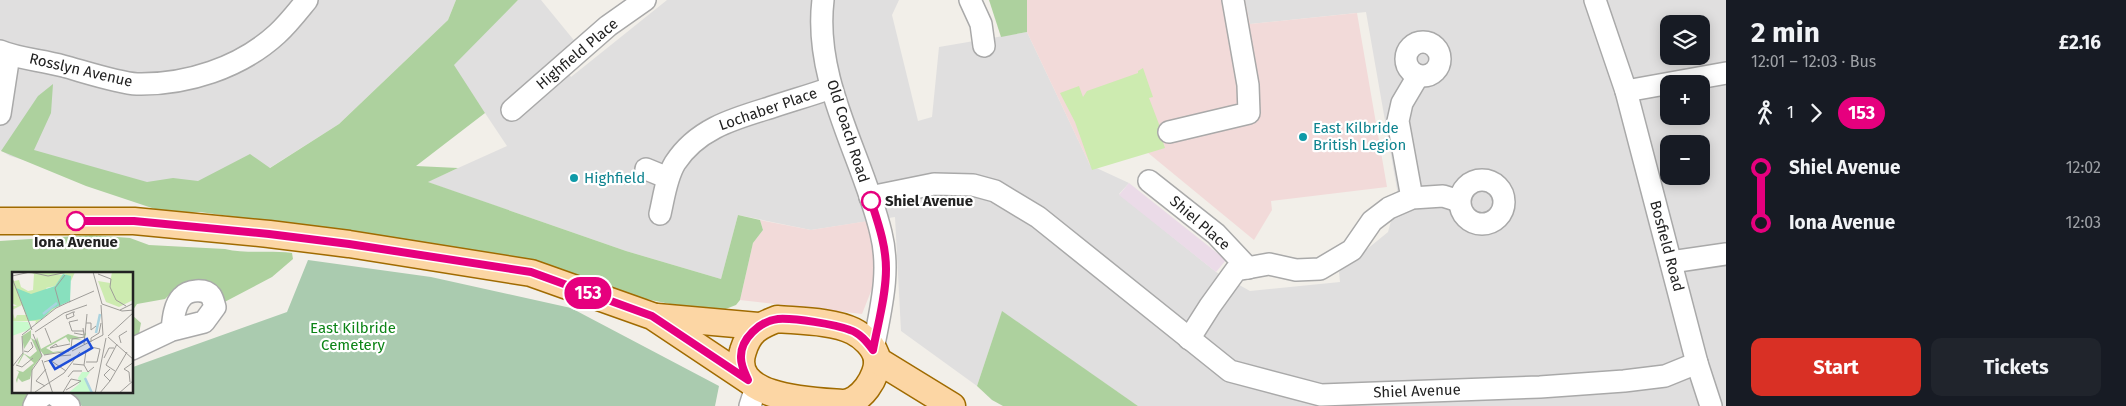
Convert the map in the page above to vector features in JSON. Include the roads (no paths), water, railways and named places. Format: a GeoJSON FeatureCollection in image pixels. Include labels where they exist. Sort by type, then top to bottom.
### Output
{"type":"FeatureCollection","features":[{"type":"Feature","properties":{"kind":"main road"},"geometry":{"type":"LineString","coordinates":[[0,221],[134,221],[269,234],[349,244],[531,272],[652,316],[758,326],[777,319],[821,323],[851,330],[864,339],[875,355],[952,406]]}},
{"type":"Feature","properties":{"kind":"main road"},"geometry":{"type":"LineString","coordinates":[[652,316],[751,391],[805,401],[853,405],[872,379],[875,355]]}},
{"type":"Feature","properties":{"kind":"main road"},"geometry":{"type":"LineString","coordinates":[[751,391],[741,356],[746,341],[758,326]]}},
{"type":"Feature","properties":{"kind":"street","name":"Rosslyn Avenue"},"geometry":{"type":"LineString","coordinates":[[4,53],[135,84],[184,80],[218,71],[246,56],[276,35],[307,0]]}},
{"type":"Feature","properties":{"kind":"street","name":"Highfield Place"},"geometry":{"type":"LineString","coordinates":[[512,110],[608,26],[645,0]]}},
{"type":"Feature","properties":{"kind":"street","name":"Old Coach Road"},"geometry":{"type":"LineString","coordinates":[[823,0],[823,43],[832,88],[870,197],[881,234],[886,268],[875,355]]}},
{"type":"Feature","properties":{"kind":"street"},"geometry":{"type":"LineString","coordinates":[[970,0],[981,24],[984,46]]}},
{"type":"Feature","properties":{"kind":"street"},"geometry":{"type":"LineString","coordinates":[[1169,132],[1249,113],[1248,86],[1233,0]]}},
{"type":"Feature","properties":{"kind":"street","name":"Bosfield Road"},"geometry":{"type":"LineString","coordinates":[[1595,0],[1626,91],[1697,363],[1711,406]]}},
{"type":"Feature","properties":{"kind":"street"},"geometry":{"type":"LineString","coordinates":[[0,114],[4,53]]}},
{"type":"Feature","properties":{"kind":"street"},"geometry":{"type":"LineString","coordinates":[[1626,91],[1726,73]]}},
{"type":"Feature","properties":{"kind":"street"},"geometry":{"type":"LineString","coordinates":[[1412,198],[1398,120],[1402,104],[1418,76]]}},
{"type":"Feature","properties":{"kind":"street","name":"Lochaber Place"},"geometry":{"type":"LineString","coordinates":[[660,214],[668,178],[675,163],[685,150],[702,134],[717,126],[832,88]]}},
{"type":"Feature","properties":{"kind":"street"},"geometry":{"type":"LineString","coordinates":[[646,169],[668,178]]}},
{"type":"Feature","properties":{"kind":"street","name":"Shiel Place"},"geometry":{"type":"LineString","coordinates":[[1149,181],[1216,234],[1248,268]]}},
{"type":"Feature","properties":{"kind":"street","name":"Shiel Avenue"},"geometry":{"type":"LineString","coordinates":[[870,197],[934,184],[973,185],[995,192],[1038,217],[1230,371],[1322,400],[1540,397],[1665,376],[1697,363]]}},
{"type":"Feature","properties":{"kind":"street","name":"Shiel Place"},"geometry":{"type":"LineString","coordinates":[[1189,339],[1236,270],[1269,264],[1296,270],[1320,269],[1352,250],[1372,222],[1389,208],[1412,198],[1443,196],[1459,201]]}},
{"type":"Feature","properties":{"kind":"street"},"geometry":{"type":"LineString","coordinates":[[1671,262],[1726,254]]}},
{"type":"Feature","properties":{"kind":"street"},"geometry":{"type":"LineString","coordinates":[[134,348],[172,330]]}},
{"type":"Feature","properties":{"kind":"street"},"geometry":{"type":"LineString","coordinates":[[34,406],[37,400],[47,394]]}},
{"type":"Feature","properties":{"kind":"street"},"geometry":{"type":"LineString","coordinates":[[53,394],[69,406]]}},
{"type":"Feature","properties":{"kind":"place","name":"East Kilbride British Legion"},"geometry":{"type":"Point","coordinates":[1303,137]}},
{"type":"Feature","properties":{"kind":"place","name":"Highfield"},"geometry":{"type":"Point","coordinates":[574,178]}},
{"type":"Feature","properties":{"kind":"place","name":"Shiel Avenue"},"geometry":{"type":"Point","coordinates":[871,201]}},
{"type":"Feature","properties":{"kind":"place","name":"Iona Avenue"},"geometry":{"type":"Point","coordinates":[76,221]}},
{"type":"Feature","properties":{"kind":"park label","name":"East Kilbride Cemetery"},"geometry":{"type":"Point","coordinates":[353,336]}}]}
